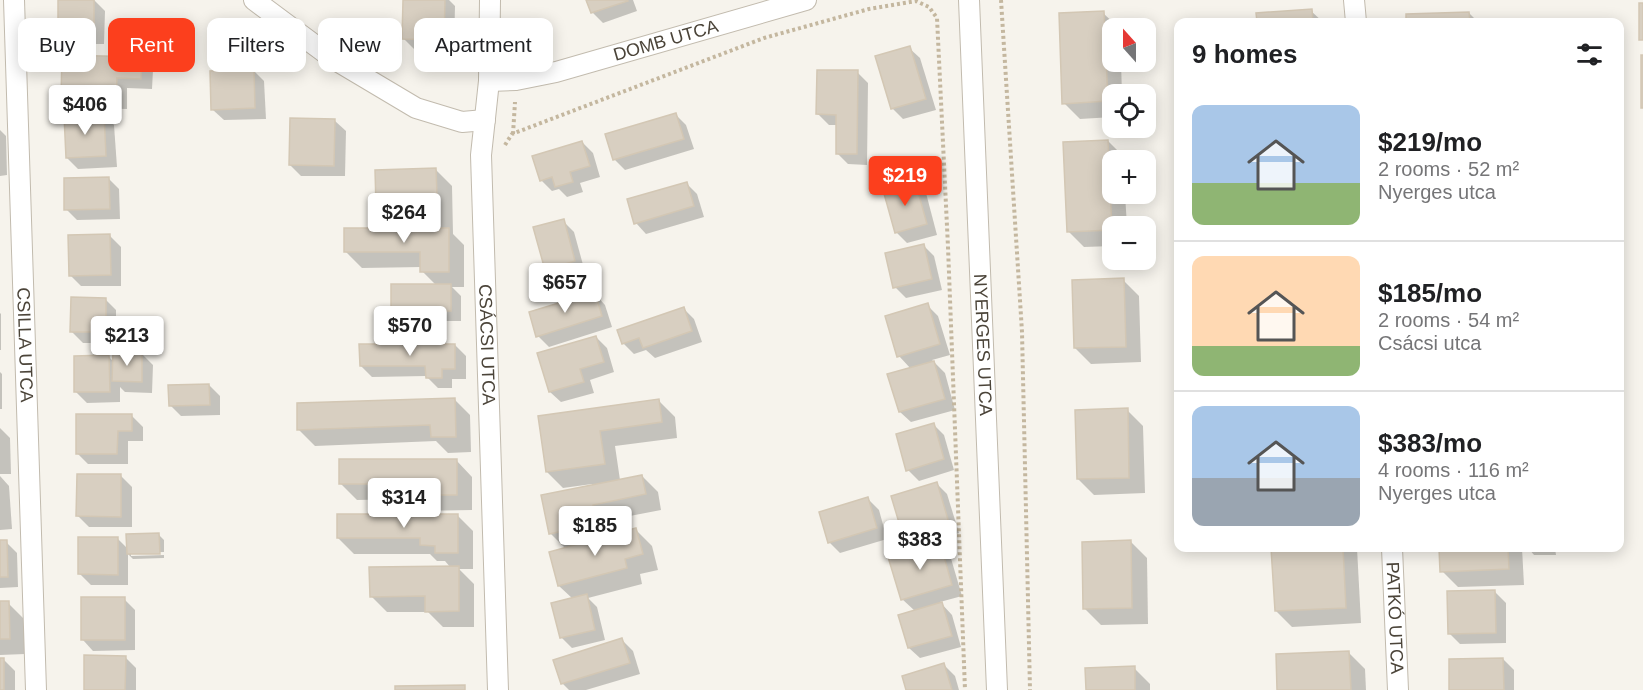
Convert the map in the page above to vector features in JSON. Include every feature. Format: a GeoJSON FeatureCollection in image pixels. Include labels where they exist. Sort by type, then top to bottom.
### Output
{"type":"FeatureCollection","features":[{"type":"Feature","properties":{"kind":"street","name":"CSILLA UTCA"},"geometry":{"type":"LineString","coordinates":[[14,0],[36,690]]}},
{"type":"Feature","properties":{"kind":"street"},"geometry":{"type":"LineString","coordinates":[[254,0],[332,58],[416,108],[462,122],[485,120]]}},
{"type":"Feature","properties":{"kind":"street","name":"CSÁCSI UTCA"},"geometry":{"type":"LineString","coordinates":[[490,0],[489,81],[481,155],[498,690]]}},
{"type":"Feature","properties":{"kind":"street","name":"DOMB UTCA"},"geometry":{"type":"LineString","coordinates":[[489,81],[516,80],[556,72],[806,0]]}},
{"type":"Feature","properties":{"kind":"street","name":"NYERGES UTCA"},"geometry":{"type":"LineString","coordinates":[[969,0],[998,690]]}},
{"type":"Feature","properties":{"kind":"street"},"geometry":{"type":"LineString","coordinates":[[1354,0],[1356,18]]}},
{"type":"Feature","properties":{"kind":"street","name":"PATKÓ UTCA"},"geometry":{"type":"LineString","coordinates":[[1392,552],[1398,690]]}},
{"type":"Feature","properties":{"kind":"path"},"geometry":{"type":"LineString","coordinates":[[1001,0],[1022,332],[1030,690]]}},
{"type":"Feature","properties":{"kind":"path"},"geometry":{"type":"LineString","coordinates":[[481,155],[498,154],[513,134],[764,38],[869,9],[916,1],[929,7],[937,18],[965,690]]}},
{"type":"Feature","properties":{"kind":"building"},"geometry":{"type":"Polygon","coordinates":[[[58,0],[94,0],[94,18],[58,18],[58,0]]]}},
{"type":"Feature","properties":{"kind":"building"},"geometry":{"type":"Polygon","coordinates":[[[403,0],[445,0],[445,18],[414,18],[414,39],[402,39],[403,0]]]}},
{"type":"Feature","properties":{"kind":"building"},"geometry":{"type":"Polygon","coordinates":[[[586,0],[627,0],[628,1],[591,13],[586,0]]]}},
{"type":"Feature","properties":{"kind":"building"},"geometry":{"type":"Polygon","coordinates":[[[1639,3],[1643,3],[1643,40],[1639,40],[1639,3]]]}},
{"type":"Feature","properties":{"kind":"building"},"geometry":{"type":"Polygon","coordinates":[[[1312,9],[1313,18],[1257,18],[1256,13],[1312,9]]]}},
{"type":"Feature","properties":{"kind":"building"},"geometry":{"type":"Polygon","coordinates":[[[1104,11],[1102,72],[1107,72],[1107,84],[1102,84],[1102,101],[1062,104],[1059,13],[1104,11]]]}},
{"type":"Feature","properties":{"kind":"building"},"geometry":{"type":"Polygon","coordinates":[[[1469,12],[1470,18],[1406,18],[1406,14],[1469,12]]]}},
{"type":"Feature","properties":{"kind":"building"},"geometry":{"type":"Polygon","coordinates":[[[910,46],[926,99],[891,109],[875,56],[910,46]]]}},
{"type":"Feature","properties":{"kind":"building"},"geometry":{"type":"Polygon","coordinates":[[[1641,55],[1643,55],[1643,108],[1641,108],[1641,55]]]}},
{"type":"Feature","properties":{"kind":"building"},"geometry":{"type":"Polygon","coordinates":[[[96,56],[108,56],[108,72],[141,72],[141,79],[117,78],[116,98],[61,97],[62,72],[96,72],[96,56]]]}},
{"type":"Feature","properties":{"kind":"building"},"geometry":{"type":"Polygon","coordinates":[[[817,70],[858,70],[857,154],[836,154],[836,115],[816,114],[817,70]]]}},
{"type":"Feature","properties":{"kind":"building"},"geometry":{"type":"Polygon","coordinates":[[[210,72],[254,72],[255,108],[211,110],[210,72]]]}},
{"type":"Feature","properties":{"kind":"building"},"geometry":{"type":"Polygon","coordinates":[[[104,113],[106,156],[66,158],[64,115],[104,113]]]}},
{"type":"Feature","properties":{"kind":"building"},"geometry":{"type":"Polygon","coordinates":[[[676,113],[684,139],[613,160],[605,134],[676,113]]]}},
{"type":"Feature","properties":{"kind":"building"},"geometry":{"type":"Polygon","coordinates":[[[290,118],[335,119],[334,166],[289,165],[290,118]]]}},
{"type":"Feature","properties":{"kind":"building"},"geometry":{"type":"Polygon","coordinates":[[[1108,140],[1108,150],[1102,150],[1102,204],[1111,204],[1111,216],[1102,216],[1102,230],[1067,232],[1063,142],[1108,140]]]}},
{"type":"Feature","properties":{"kind":"building"},"geometry":{"type":"Polygon","coordinates":[[[582,141],[590,166],[570,172],[573,182],[555,187],[552,177],[540,181],[532,156],[582,141]]]}},
{"type":"Feature","properties":{"kind":"building"},"geometry":{"type":"Polygon","coordinates":[[[436,168],[438,224],[390,225],[389,204],[376,205],[375,170],[436,168]]]}},
{"type":"Feature","properties":{"kind":"building"},"geometry":{"type":"Polygon","coordinates":[[[109,177],[110,209],[64,210],[64,178],[109,177]]]}},
{"type":"Feature","properties":{"kind":"building"},"geometry":{"type":"Polygon","coordinates":[[[915,181],[927,224],[895,233],[883,190],[915,181]]]}},
{"type":"Feature","properties":{"kind":"building"},"geometry":{"type":"Polygon","coordinates":[[[687,182],[694,206],[634,224],[627,199],[687,182]]]}},
{"type":"Feature","properties":{"kind":"building"},"geometry":{"type":"Polygon","coordinates":[[[564,219],[575,261],[545,270],[533,227],[564,219]]]}},
{"type":"Feature","properties":{"kind":"building"},"geometry":{"type":"Polygon","coordinates":[[[344,228],[449,228],[449,272],[420,272],[420,252],[344,252],[344,228]]]}},
{"type":"Feature","properties":{"kind":"building"},"geometry":{"type":"Polygon","coordinates":[[[110,234],[111,275],[69,276],[68,235],[110,234]]]}},
{"type":"Feature","properties":{"kind":"building"},"geometry":{"type":"Polygon","coordinates":[[[924,244],[932,279],[893,288],[885,253],[924,244]]]}},
{"type":"Feature","properties":{"kind":"building"},"geometry":{"type":"Polygon","coordinates":[[[1124,278],[1126,347],[1074,348],[1072,280],[1124,278]]]}},
{"type":"Feature","properties":{"kind":"building"},"geometry":{"type":"Polygon","coordinates":[[[391,284],[451,284],[451,311],[391,311],[391,284]]]}},
{"type":"Feature","properties":{"kind":"building"},"geometry":{"type":"Polygon","coordinates":[[[595,292],[602,316],[536,337],[529,312],[595,292]]]}},
{"type":"Feature","properties":{"kind":"building"},"geometry":{"type":"Polygon","coordinates":[[[71,297],[106,298],[106,332],[70,332],[71,297]]]}},
{"type":"Feature","properties":{"kind":"building"},"geometry":{"type":"Polygon","coordinates":[[[928,303],[940,344],[897,357],[885,316],[928,303]]]}},
{"type":"Feature","properties":{"kind":"building"},"geometry":{"type":"Polygon","coordinates":[[[684,307],[692,331],[643,348],[639,338],[622,344],[617,330],[684,307]]]}},
{"type":"Feature","properties":{"kind":"building"},"geometry":{"type":"Polygon","coordinates":[[[596,336],[604,362],[580,369],[584,382],[549,392],[537,353],[596,336]]]}},
{"type":"Feature","properties":{"kind":"building"},"geometry":{"type":"Polygon","coordinates":[[[359,344],[455,344],[455,369],[442,369],[442,378],[426,378],[425,366],[360,366],[359,344]]]}},
{"type":"Feature","properties":{"kind":"building"},"geometry":{"type":"Polygon","coordinates":[[[113,351],[142,352],[142,382],[112,381],[113,351]]]}},
{"type":"Feature","properties":{"kind":"building"},"geometry":{"type":"Polygon","coordinates":[[[109,355],[110,392],[74,392],[74,356],[109,355]]]}},
{"type":"Feature","properties":{"kind":"building"},"geometry":{"type":"Polygon","coordinates":[[[934,361],[945,399],[899,412],[887,374],[934,361]]]}},
{"type":"Feature","properties":{"kind":"building"},"geometry":{"type":"Polygon","coordinates":[[[209,384],[210,405],[169,406],[168,385],[209,384]]]}},
{"type":"Feature","properties":{"kind":"building"},"geometry":{"type":"Polygon","coordinates":[[[455,398],[456,437],[431,437],[430,425],[297,430],[297,403],[455,398]]]}},
{"type":"Feature","properties":{"kind":"building"},"geometry":{"type":"Polygon","coordinates":[[[659,399],[662,422],[600,431],[605,464],[546,472],[538,416],[659,399]]]}},
{"type":"Feature","properties":{"kind":"building"},"geometry":{"type":"Polygon","coordinates":[[[1128,408],[1129,478],[1077,479],[1075,410],[1128,408]]]}},
{"type":"Feature","properties":{"kind":"building"},"geometry":{"type":"Polygon","coordinates":[[[76,414],[132,414],[132,431],[118,431],[117,454],[76,454],[76,414]]]}},
{"type":"Feature","properties":{"kind":"building"},"geometry":{"type":"Polygon","coordinates":[[[934,423],[944,459],[906,471],[896,434],[934,423]]]}},
{"type":"Feature","properties":{"kind":"building"},"geometry":{"type":"Polygon","coordinates":[[[339,459],[457,459],[457,495],[400,495],[400,484],[339,484],[339,459]]]}},
{"type":"Feature","properties":{"kind":"building"},"geometry":{"type":"Polygon","coordinates":[[[77,474],[121,474],[121,517],[76,516],[77,474]]]}},
{"type":"Feature","properties":{"kind":"building"},"geometry":{"type":"Polygon","coordinates":[[[642,475],[646,494],[593,505],[597,524],[549,534],[541,495],[642,475]]]}},
{"type":"Feature","properties":{"kind":"building"},"geometry":{"type":"Polygon","coordinates":[[[937,482],[949,523],[903,536],[891,496],[937,482]]]}},
{"type":"Feature","properties":{"kind":"building"},"geometry":{"type":"Polygon","coordinates":[[[868,497],[877,528],[828,543],[819,512],[868,497]]]}},
{"type":"Feature","properties":{"kind":"building"},"geometry":{"type":"Polygon","coordinates":[[[337,514],[458,514],[458,553],[435,553],[435,546],[420,545],[420,538],[337,538],[337,514]]]}},
{"type":"Feature","properties":{"kind":"building"},"geometry":{"type":"Polygon","coordinates":[[[636,528],[643,554],[625,559],[627,568],[558,586],[549,552],[636,528]]]}},
{"type":"Feature","properties":{"kind":"building"},"geometry":{"type":"Polygon","coordinates":[[[159,533],[160,554],[127,554],[126,534],[159,533]]]}},
{"type":"Feature","properties":{"kind":"building"},"geometry":{"type":"Polygon","coordinates":[[[78,537],[118,537],[118,575],[78,574],[78,537]]]}},
{"type":"Feature","properties":{"kind":"building"},"geometry":{"type":"Polygon","coordinates":[[[0,540],[7,540],[8,577],[0,577],[0,540]]]}},
{"type":"Feature","properties":{"kind":"building"},"geometry":{"type":"Polygon","coordinates":[[[1131,540],[1132,608],[1083,609],[1082,542],[1131,540]]]}},
{"type":"Feature","properties":{"kind":"building"},"geometry":{"type":"Polygon","coordinates":[[[940,542],[952,585],[901,600],[888,557],[940,542]]]}},
{"type":"Feature","properties":{"kind":"building"},"geometry":{"type":"Polygon","coordinates":[[[1271,552],[1343,552],[1346,608],[1275,611],[1271,552]]]}},
{"type":"Feature","properties":{"kind":"building"},"geometry":{"type":"Polygon","coordinates":[[[1439,552],[1508,552],[1509,569],[1440,572],[1439,552]]]}},
{"type":"Feature","properties":{"kind":"building"},"geometry":{"type":"Polygon","coordinates":[[[459,566],[459,611],[425,612],[425,596],[370,597],[369,567],[459,566]]]}},
{"type":"Feature","properties":{"kind":"building"},"geometry":{"type":"Polygon","coordinates":[[[1495,590],[1496,633],[1448,634],[1447,591],[1495,590]]]}},
{"type":"Feature","properties":{"kind":"building"},"geometry":{"type":"Polygon","coordinates":[[[587,594],[595,630],[560,638],[551,603],[587,594]]]}},
{"type":"Feature","properties":{"kind":"building"},"geometry":{"type":"Polygon","coordinates":[[[81,597],[125,597],[125,640],[81,640],[81,597]]]}},
{"type":"Feature","properties":{"kind":"building"},"geometry":{"type":"Polygon","coordinates":[[[0,601],[9,601],[10,639],[0,639],[0,601]]]}},
{"type":"Feature","properties":{"kind":"building"},"geometry":{"type":"Polygon","coordinates":[[[942,602],[952,636],[908,648],[898,615],[942,602]]]}},
{"type":"Feature","properties":{"kind":"building"},"geometry":{"type":"Polygon","coordinates":[[[622,638],[630,663],[561,684],[553,660],[622,638]]]}},
{"type":"Feature","properties":{"kind":"building"},"geometry":{"type":"Polygon","coordinates":[[[1349,651],[1351,690],[1277,690],[1276,654],[1349,651]]]}},
{"type":"Feature","properties":{"kind":"building"},"geometry":{"type":"Polygon","coordinates":[[[84,655],[126,656],[125,690],[84,690],[84,655]]]}},
{"type":"Feature","properties":{"kind":"building"},"geometry":{"type":"Polygon","coordinates":[[[0,658],[4,658],[4,690],[0,690],[0,658]]]}},
{"type":"Feature","properties":{"kind":"building"},"geometry":{"type":"Polygon","coordinates":[[[1503,658],[1504,690],[1449,690],[1449,659],[1503,658]]]}},
{"type":"Feature","properties":{"kind":"building"},"geometry":{"type":"Polygon","coordinates":[[[944,663],[952,690],[906,690],[902,676],[944,663]]]}},
{"type":"Feature","properties":{"kind":"building"},"geometry":{"type":"Polygon","coordinates":[[[1135,666],[1135,690],[1086,690],[1085,668],[1135,666]]]}},
{"type":"Feature","properties":{"kind":"building"},"geometry":{"type":"Polygon","coordinates":[[[465,685],[465,690],[395,690],[395,686],[465,685]]]}}]}
